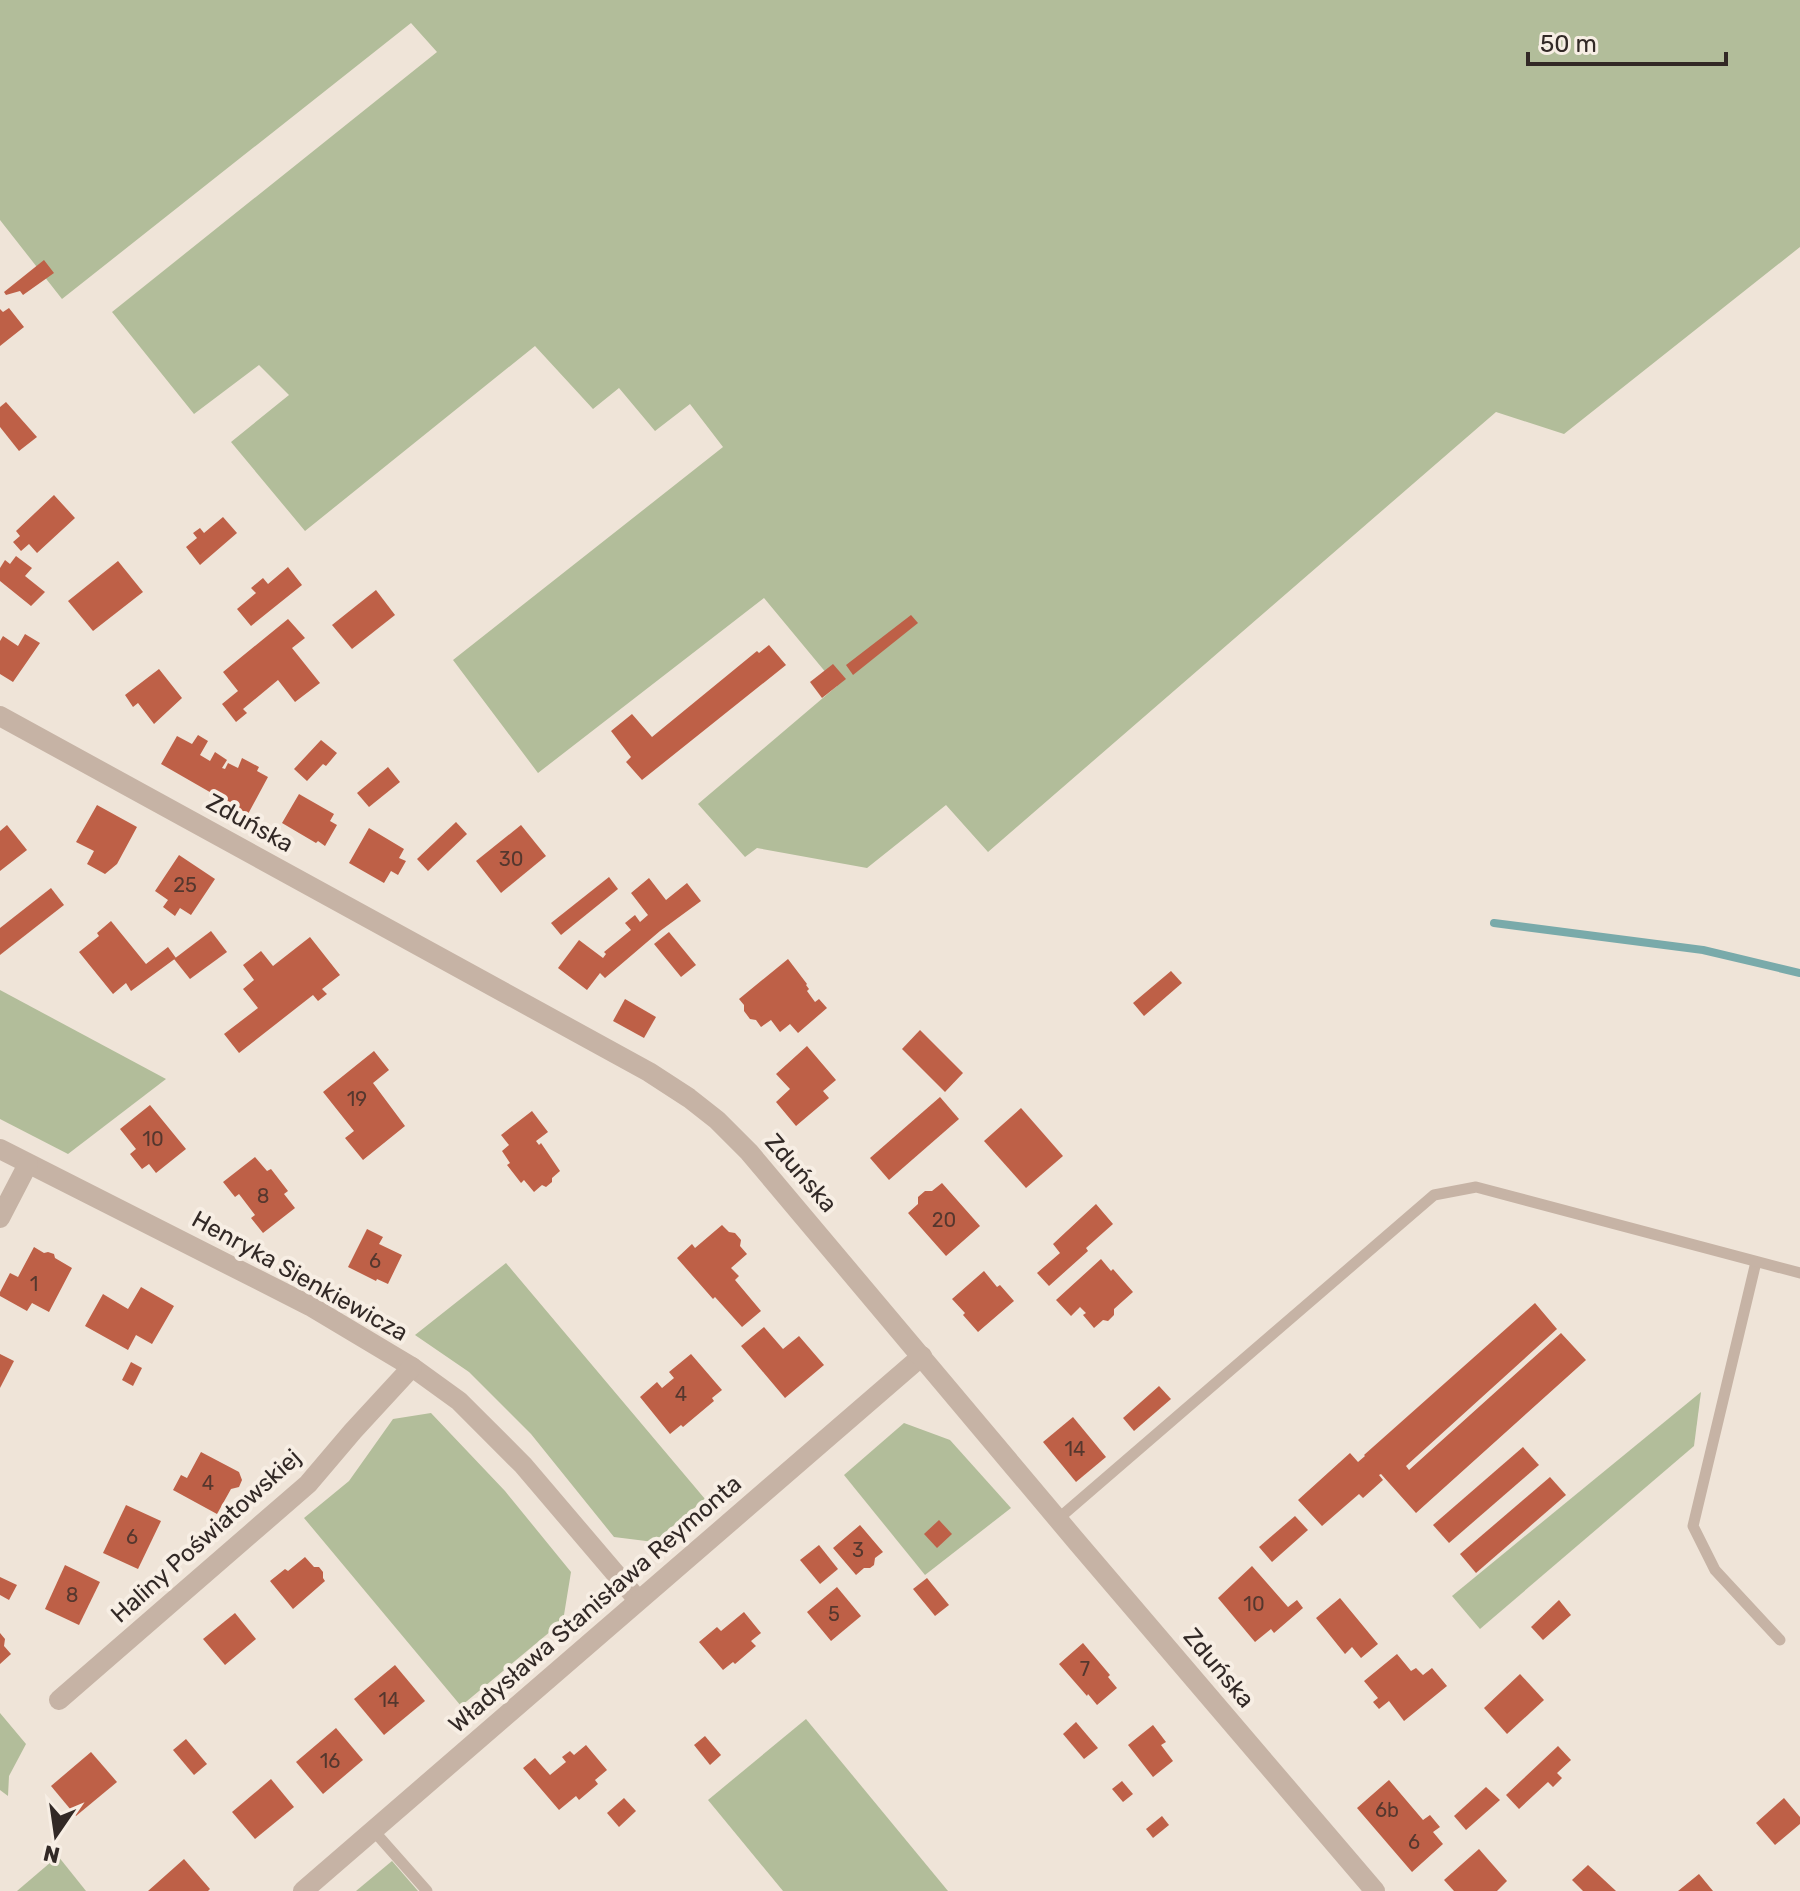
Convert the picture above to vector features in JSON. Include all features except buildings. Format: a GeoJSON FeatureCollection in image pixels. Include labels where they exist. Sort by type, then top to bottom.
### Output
{"type":"FeatureCollection","features":[{"type":"Feature","properties":{"kind":"street","name":"Zduńska"},"geometry":{"type":"LineString","coordinates":[[0,716],[649,1072],[717,1120],[749,1152],[1375,1891]]}},
{"type":"Feature","properties":{"kind":"street","name":"Henryka Sienkiewicza"},"geometry":{"type":"LineString","coordinates":[[0,1149],[310,1306],[412,1367],[459,1401],[523,1465],[638,1600]]}},
{"type":"Feature","properties":{"kind":"street"},"geometry":{"type":"LineString","coordinates":[[0,1218],[28,1164]]}},
{"type":"Feature","properties":{"kind":"street","name":"Władysława Stanisława Reymonta"},"geometry":{"type":"LineString","coordinates":[[303,1891],[922,1356]]}},
{"type":"Feature","properties":{"kind":"street","name":"Haliny Poświatowskiej"},"geometry":{"type":"LineString","coordinates":[[59,1700],[308,1484],[412,1367]]}},
{"type":"Feature","properties":{"kind":"lane"},"geometry":{"type":"LineString","coordinates":[[1058,1519],[1434,1195],[1476,1187],[1800,1273]]}},
{"type":"Feature","properties":{"kind":"lane"},"geometry":{"type":"LineString","coordinates":[[1756,1262],[1693,1526],[1715,1570],[1780,1640]]}},
{"type":"Feature","properties":{"kind":"lane"},"geometry":{"type":"LineString","coordinates":[[373,1830],[427,1891]]}},
{"type":"Feature","properties":{"kind":"green space"},"geometry":{"type":"Polygon","coordinates":[[[0,0],[1800,0],[1800,247],[1564,434],[1496,412],[988,852],[946,805],[867,868],[757,848],[745,857],[698,804],[837,686],[764,598],[538,773],[453,660],[723,447],[690,404],[655,431],[619,388],[593,409],[535,346],[305,531],[231,442],[289,395],[259,365],[194,414],[112,312],[437,52],[411,23],[62,299],[0,220],[0,0]]]}},
{"type":"Feature","properties":{"kind":"green space"},"geometry":{"type":"Polygon","coordinates":[[[0,990],[166,1079],[68,1154],[0,1119],[0,990]]]}},
{"type":"Feature","properties":{"kind":"green space"},"geometry":{"type":"Polygon","coordinates":[[[506,1263],[705,1499],[654,1542],[614,1537],[531,1434],[469,1372],[415,1335],[506,1263]]]}},
{"type":"Feature","properties":{"kind":"green space"},"geometry":{"type":"Polygon","coordinates":[[[1701,1392],[1694,1446],[1480,1629],[1452,1596],[1701,1392]]]}},
{"type":"Feature","properties":{"kind":"green space"},"geometry":{"type":"Polygon","coordinates":[[[431,1413],[505,1491],[571,1572],[563,1621],[461,1706],[304,1518],[349,1481],[393,1419],[431,1413]]]}},
{"type":"Feature","properties":{"kind":"green space"},"geometry":{"type":"Polygon","coordinates":[[[904,1423],[950,1440],[1011,1508],[925,1575],[844,1475],[904,1423]]]}},
{"type":"Feature","properties":{"kind":"green space"},"geometry":{"type":"Polygon","coordinates":[[[0,1713],[26,1744],[9,1776],[8,1796],[0,1790],[0,1713]]]}},
{"type":"Feature","properties":{"kind":"green space"},"geometry":{"type":"Polygon","coordinates":[[[806,1719],[948,1891],[783,1891],[708,1800],[806,1719]]]}},
{"type":"Feature","properties":{"kind":"green space"},"geometry":{"type":"Polygon","coordinates":[[[58,1856],[86,1891],[17,1891],[58,1856]]]}},
{"type":"Feature","properties":{"kind":"green space"},"geometry":{"type":"Polygon","coordinates":[[[392,1861],[418,1891],[356,1891],[392,1861]]]}},
{"type":"Feature","properties":{"kind":"waterway"},"geometry":{"type":"LineString","coordinates":[[1494,923],[1703,950],[1800,973]]}}]}
